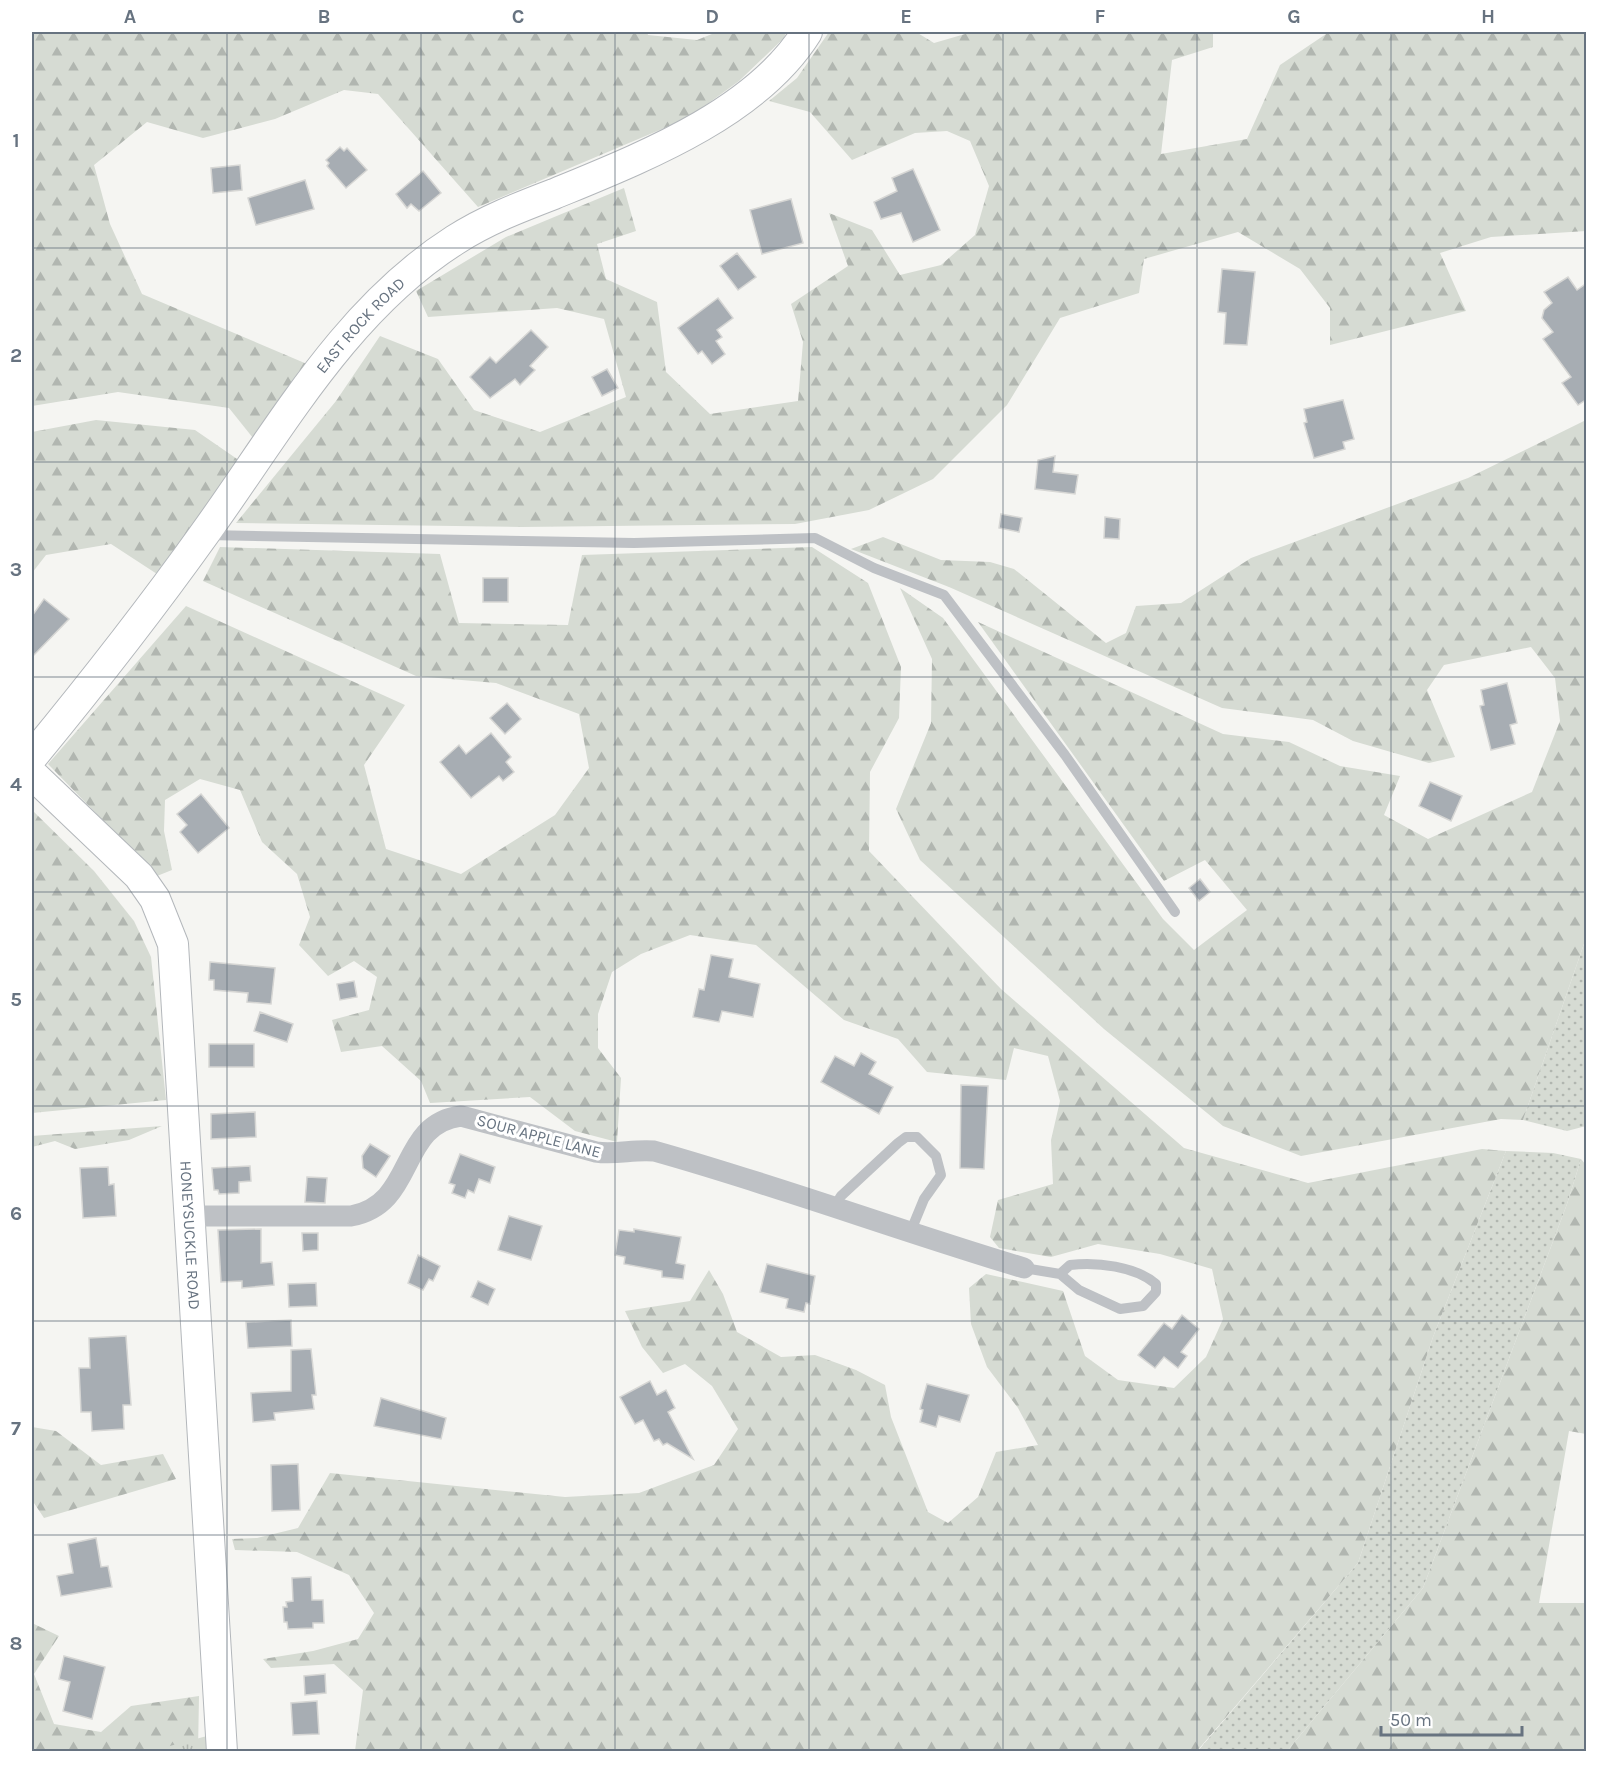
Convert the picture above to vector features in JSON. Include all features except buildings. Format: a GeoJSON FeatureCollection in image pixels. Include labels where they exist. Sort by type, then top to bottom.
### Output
{"type":"FeatureCollection","features":[{"type":"Feature","properties":{"kind":"street","name":"EAST ROCK ROAD"},"geometry":{"type":"LineString","coordinates":[[32,757],[80,698],[204,535],[316,375],[367,314],[421,264],[456,239],[495,218],[628,161],[704,125],[736,106],[783,64],[807,32]]}},
{"type":"Feature","properties":{"kind":"street","name":"HONEYSUCKLE ROAD"},"geometry":{"type":"LineString","coordinates":[[32,774],[132,868],[155,899],[173,944],[222,1752]]}},
{"type":"Feature","properties":{"kind":"street","name":"SOUR APPLE LANE"},"geometry":{"type":"LineString","coordinates":[[190,1216],[351,1216],[367,1213],[387,1199],[427,1131],[446,1118],[461,1116],[596,1152],[614,1155],[643,1150],[654,1151],[741,1175],[910,1233],[1024,1268]]}},
{"type":"Feature","properties":{"kind":"lane"},"geometry":{"type":"LineString","coordinates":[[204,535],[634,543],[815,538],[874,568],[944,595],[1065,755],[1175,912]]}},
{"type":"Feature","properties":{"kind":"lane"},"geometry":{"type":"LineString","coordinates":[[834,1207],[841,1196],[898,1143],[906,1137],[917,1137],[936,1156],[941,1175],[924,1199],[910,1233]]}},
{"type":"Feature","properties":{"kind":"lane"},"geometry":{"type":"LineString","coordinates":[[1024,1268],[1060,1274],[1079,1290],[1120,1309],[1143,1306],[1156,1292],[1156,1284],[1147,1277],[1105,1266],[1070,1265],[1060,1274]]}},
{"type":"Feature","properties":{"kind":"green space"},"geometry":{"type":"Polygon","coordinates":[[[32,32],[647,32],[648,35],[697,40],[717,32],[786,32],[784,38],[739,81],[688,118],[478,207],[378,94],[344,90],[275,119],[203,138],[147,122],[94,165],[110,224],[142,294],[307,364],[253,438],[229,408],[118,392],[32,406],[32,32]]]}},
{"type":"Feature","properties":{"kind":"green space"},"geometry":{"type":"Polygon","coordinates":[[[829,32],[916,32],[934,43],[972,32],[1213,32],[1213,47],[1172,60],[1161,154],[1247,139],[1280,65],[1329,32],[1586,32],[1586,231],[1491,237],[1440,253],[1466,311],[1330,345],[1330,308],[1300,269],[1238,232],[1144,259],[1139,293],[1060,318],[1007,405],[933,479],[869,510],[795,524],[521,527],[236,523],[336,401],[380,336],[438,359],[474,410],[540,432],[626,397],[604,319],[557,308],[428,317],[416,291],[506,237],[624,188],[636,231],[597,244],[606,279],[657,302],[666,372],[710,414],[798,401],[803,342],[791,304],[848,266],[829,213],[872,230],[900,275],[941,265],[975,235],[989,186],[970,141],[947,131],[915,133],[852,160],[810,112],[769,101],[797,78],[829,32]]]}},
{"type":"Feature","properties":{"kind":"green space"},"geometry":{"type":"Polygon","coordinates":[[[96,420],[195,430],[240,461],[157,574],[111,544],[46,555],[32,573],[32,432],[96,420]]]}},
{"type":"Feature","properties":{"kind":"green space"},"geometry":{"type":"Polygon","coordinates":[[[1586,420],[1586,938],[1523,1120],[1501,1119],[1301,1156],[1223,1126],[1104,1029],[920,860],[896,809],[931,723],[932,659],[900,588],[943,618],[1163,919],[1194,950],[1247,910],[1205,860],[1164,881],[978,622],[1223,734],[1289,742],[1340,766],[1400,776],[1384,815],[1428,839],[1532,792],[1560,721],[1555,678],[1531,647],[1444,665],[1427,690],[1455,757],[1429,763],[1353,741],[1313,720],[1222,708],[949,587],[851,549],[883,537],[941,560],[990,562],[1014,569],[1106,643],[1126,633],[1136,606],[1181,603],[1251,558],[1468,478],[1586,420]]]}},
{"type":"Feature","properties":{"kind":"green space"},"geometry":{"type":"Polygon","coordinates":[[[220,547],[440,554],[459,623],[568,625],[582,555],[812,547],[868,583],[901,667],[899,718],[870,772],[869,851],[1001,989],[1184,1148],[1308,1183],[1482,1149],[1506,1151],[1433,1337],[1358,1563],[1197,1751],[355,1751],[363,1690],[334,1664],[271,1668],[263,1659],[313,1651],[358,1639],[374,1613],[349,1575],[297,1552],[235,1550],[232,1539],[257,1538],[298,1528],[330,1473],[565,1497],[639,1493],[714,1465],[738,1429],[712,1386],[685,1364],[663,1373],[642,1347],[625,1311],[690,1301],[709,1270],[723,1294],[737,1332],[781,1357],[815,1355],[856,1370],[885,1385],[891,1417],[928,1512],[948,1523],[978,1497],[996,1452],[1038,1445],[1018,1408],[987,1367],[971,1324],[969,1288],[986,1274],[1063,1291],[1085,1356],[1118,1380],[1174,1388],[1206,1357],[1223,1319],[1212,1269],[1160,1254],[1098,1244],[1051,1257],[999,1248],[990,1237],[998,1200],[1053,1184],[1051,1140],[1060,1101],[1048,1056],[1014,1048],[1006,1080],[927,1072],[898,1039],[844,1020],[756,945],[690,935],[641,954],[612,972],[598,1014],[598,1048],[621,1078],[617,1142],[575,1131],[530,1097],[430,1103],[421,1081],[382,1046],[341,1052],[332,1020],[369,1010],[377,977],[354,961],[328,976],[299,945],[310,917],[297,874],[262,842],[240,790],[200,779],[165,800],[164,831],[172,870],[157,876],[48,764],[186,606],[405,705],[364,765],[386,849],[461,874],[555,815],[589,768],[579,714],[496,683],[416,676],[203,581],[220,547]]]}},
{"type":"Feature","properties":{"kind":"green space"},"geometry":{"type":"Polygon","coordinates":[[[32,810],[94,871],[134,921],[151,957],[166,1100],[32,1113],[32,810]]]}},
{"type":"Feature","properties":{"kind":"green space"},"geometry":{"type":"Polygon","coordinates":[[[1586,938],[1586,1126],[1567,1131],[1523,1120],[1586,938]]]}},
{"type":"Feature","properties":{"kind":"green space"},"geometry":{"type":"Polygon","coordinates":[[[162,1126],[129,1140],[75,1149],[55,1141],[32,1147],[32,1136],[162,1126]]]}},
{"type":"Feature","properties":{"kind":"green space"},"geometry":{"type":"Polygon","coordinates":[[[1506,1151],[1553,1153],[1581,1159],[1567,1204],[1423,1588],[1287,1751],[1197,1752],[1358,1563],[1433,1337],[1506,1151]]]}},
{"type":"Feature","properties":{"kind":"green space"},"geometry":{"type":"Polygon","coordinates":[[[1581,1159],[1586,1165],[1586,1434],[1569,1431],[1539,1603],[1586,1603],[1586,1751],[1287,1751],[1423,1588],[1567,1204],[1581,1159]]]}},
{"type":"Feature","properties":{"kind":"green space"},"geometry":{"type":"Polygon","coordinates":[[[32,1427],[56,1431],[101,1465],[163,1454],[176,1479],[44,1518],[32,1500],[32,1427]]]}},
{"type":"Feature","properties":{"kind":"green space"},"geometry":{"type":"Polygon","coordinates":[[[32,1623],[59,1636],[34,1674],[54,1724],[101,1732],[131,1706],[199,1696],[198,1751],[32,1752],[32,1623]]]}},
{"type":"Feature","properties":{"kind":"green space"},"geometry":{"type":"Polygon","coordinates":[[[207,1736],[208,1751],[151,1751],[207,1736]]]}}]}
